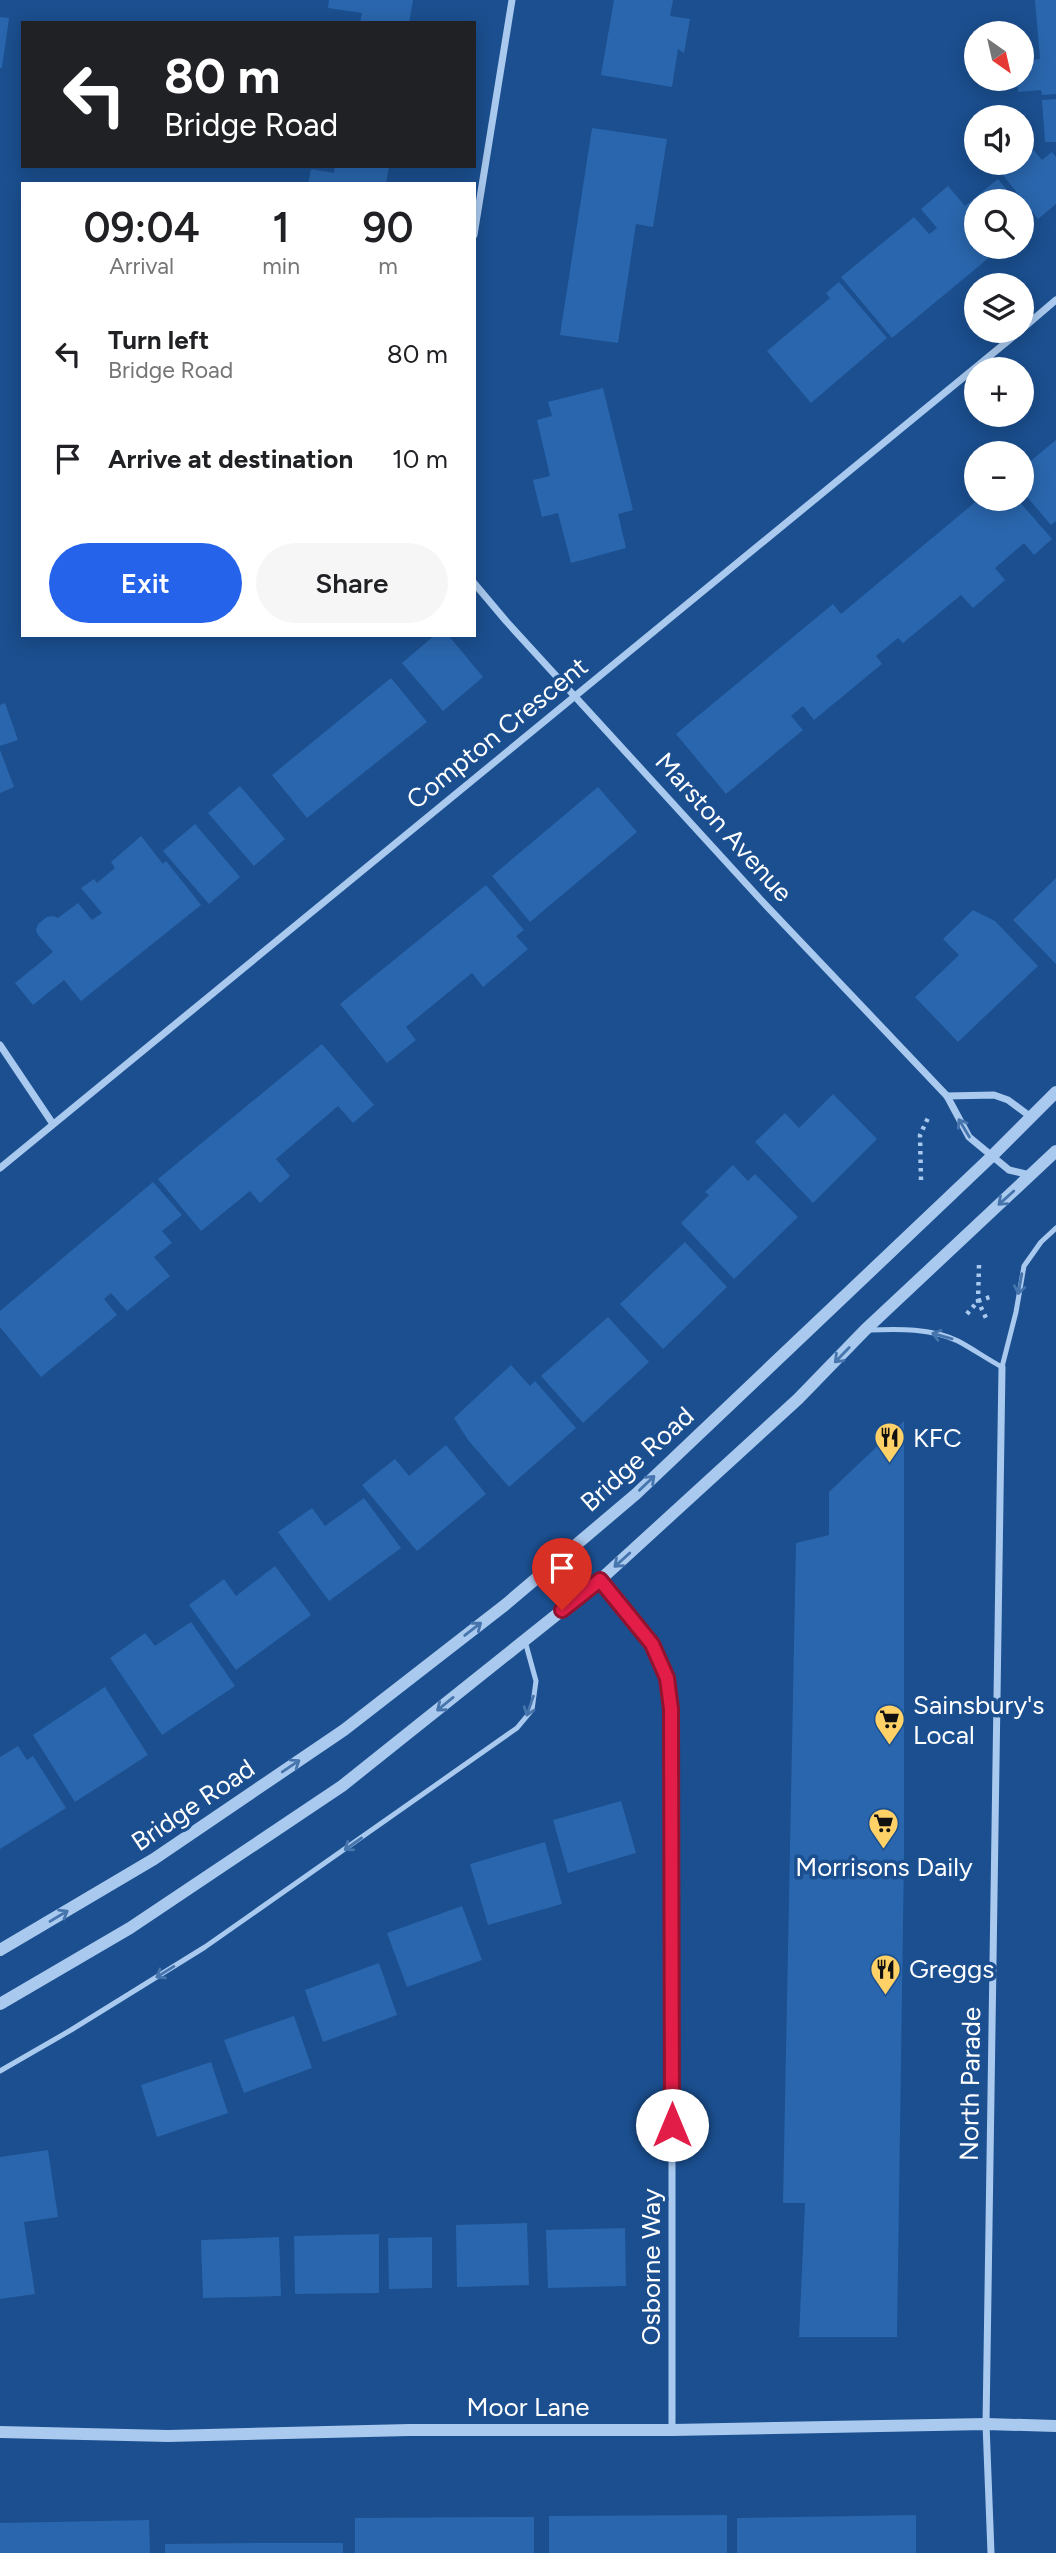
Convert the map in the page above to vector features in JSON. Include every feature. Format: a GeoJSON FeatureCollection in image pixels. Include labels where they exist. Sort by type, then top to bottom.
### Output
{"type":"FeatureCollection","features":[{"type":"Feature","properties":{"kind":"street"},"geometry":{"type":"LineString","coordinates":[[476,222],[512,0]]}},
{"type":"Feature","properties":{"kind":"street","name":"Compton Crescent"},"geometry":{"type":"LineString","coordinates":[[1034,319],[1056,300]]}},
{"type":"Feature","properties":{"kind":"street","name":"Compton Crescent"},"geometry":{"type":"LineString","coordinates":[[0,1168],[1005,343]]}},
{"type":"Feature","properties":{"kind":"street","name":"Marston Avenue"},"geometry":{"type":"LineString","coordinates":[[476,585],[761,900],[947,1096],[968,1137],[1009,1170],[1031,1175]]}},
{"type":"Feature","properties":{"kind":"street"},"geometry":{"type":"LineString","coordinates":[[0,1045],[53,1124]]}},
{"type":"Feature","properties":{"kind":"street","name":"Bridge Road"},"geometry":{"type":"LineString","coordinates":[[0,1951],[177,1844],[344,1730],[505,1605],[636,1494],[1056,1092]]}},
{"type":"Feature","properties":{"kind":"street"},"geometry":{"type":"LineString","coordinates":[[947,1096],[994,1095],[1008,1100],[1031,1117]]}},
{"type":"Feature","properties":{"kind":"street"},"geometry":{"type":"LineString","coordinates":[[0,2004],[130,1928],[342,1786],[600,1580],[798,1399],[865,1331],[1056,1151]]}},
{"type":"Feature","properties":{"kind":"street","name":"North Parade"},"geometry":{"type":"LineString","coordinates":[[992,2553],[986,2424],[1002,1367]]}},
{"type":"Feature","properties":{"kind":"street","name":"Osborne Way"},"geometry":{"type":"LineString","coordinates":[[600,1580],[652,1644],[667,1678],[671,1709],[672,2430]]}},
{"type":"Feature","properties":{"kind":"street","name":"Moor Lane"},"geometry":{"type":"LineString","coordinates":[[0,2432],[168,2436],[409,2430],[672,2430],[986,2424],[1056,2426]]}},
{"type":"Feature","properties":{"kind":"lane","name":"North Parade"},"geometry":{"type":"LineString","coordinates":[[1002,1367],[1024,1266],[1041,1242],[1056,1228]]}},
{"type":"Feature","properties":{"kind":"lane"},"geometry":{"type":"LineString","coordinates":[[865,1331],[904,1329],[932,1333],[957,1340],[1002,1367]]}},
{"type":"Feature","properties":{"kind":"lane"},"geometry":{"type":"LineString","coordinates":[[0,2071],[205,1947],[517,1728],[532,1710],[536,1681],[525,1640]]}},
{"type":"Feature","properties":{"kind":"path"},"geometry":{"type":"LineString","coordinates":[[921,1183],[919,1135],[930,1114],[947,1096]]}},
{"type":"Feature","properties":{"kind":"path"},"geometry":{"type":"LineString","coordinates":[[979,1256],[978,1301],[989,1325]]}},
{"type":"Feature","properties":{"kind":"path"},"geometry":{"type":"LineString","coordinates":[[965,1320],[968,1311],[978,1301],[1000,1294]]}},
{"type":"Feature","properties":{"kind":"building"},"geometry":{"type":"Polygon","coordinates":[[[329,0],[413,0],[409,21],[360,21],[362,13],[328,8],[329,0]]]}},
{"type":"Feature","properties":{"kind":"building"},"geometry":{"type":"Polygon","coordinates":[[[614,0],[673,0],[670,16],[690,19],[684,53],[678,49],[672,87],[601,75],[614,0]]]}},
{"type":"Feature","properties":{"kind":"building"},"geometry":{"type":"Polygon","coordinates":[[[1035,0],[1056,0],[1056,94],[1042,95],[1041,90],[1034,91],[1034,60],[1040,59],[1035,0]]]}},
{"type":"Feature","properties":{"kind":"building"},"geometry":{"type":"Polygon","coordinates":[[[0,17],[9,18],[2,68],[0,68],[0,17]]]}},
{"type":"Feature","properties":{"kind":"building"},"geometry":{"type":"Polygon","coordinates":[[[1056,99],[1056,142],[1045,142],[1042,100],[1056,99]]]}},
{"type":"Feature","properties":{"kind":"building"},"geometry":{"type":"Polygon","coordinates":[[[592,128],[667,139],[653,227],[636,224],[618,343],[560,335],[592,128]]]}},
{"type":"Feature","properties":{"kind":"building"},"geometry":{"type":"Polygon","coordinates":[[[1034,151],[1042,160],[1052,152],[1056,157],[1056,204],[1038,219],[1034,214],[1034,189],[1014,189],[1003,175],[1034,175],[1034,151]]]}},
{"type":"Feature","properties":{"kind":"building"},"geometry":{"type":"Polygon","coordinates":[[[335,168],[389,168],[386,182],[308,182],[311,169],[334,173],[335,168]]]}},
{"type":"Feature","properties":{"kind":"building"},"geometry":{"type":"Polygon","coordinates":[[[998,179],[1006,189],[986,189],[998,179]]]}},
{"type":"Feature","properties":{"kind":"building"},"geometry":{"type":"Polygon","coordinates":[[[948,186],[964,205],[964,259],[987,259],[971,273],[964,273],[964,278],[892,338],[841,277],[914,217],[929,234],[937,228],[921,209],[948,186]]]}},
{"type":"Feature","properties":{"kind":"building"},"geometry":{"type":"Polygon","coordinates":[[[839,282],[887,338],[811,403],[767,351],[830,298],[826,293],[839,282]]]}},
{"type":"Feature","properties":{"kind":"building"},"geometry":{"type":"Polygon","coordinates":[[[603,388],[633,510],[618,514],[626,548],[571,563],[558,513],[542,517],[537,497],[533,480],[550,476],[537,420],[552,416],[548,402],[603,388]]]}},
{"type":"Feature","properties":{"kind":"building"},"geometry":{"type":"Polygon","coordinates":[[[1056,440],[1056,521],[1051,525],[1034,505],[1034,458],[1056,440]]]}},
{"type":"Feature","properties":{"kind":"building"},"geometry":{"type":"Polygon","coordinates":[[[965,511],[1028,511],[1052,539],[1034,555],[1024,543],[995,568],[1005,580],[973,608],[961,595],[903,643],[898,638],[876,656],[882,664],[814,720],[803,706],[791,716],[803,730],[726,794],[676,734],[833,604],[841,614],[965,511]]]}},
{"type":"Feature","properties":{"kind":"building"},"geometry":{"type":"Polygon","coordinates":[[[433,637],[450,637],[483,677],[443,711],[402,663],[433,637]]]}},
{"type":"Feature","properties":{"kind":"building"},"geometry":{"type":"Polygon","coordinates":[[[391,678],[427,722],[307,818],[272,775],[391,678]]]}},
{"type":"Feature","properties":{"kind":"building"},"geometry":{"type":"Polygon","coordinates":[[[5,703],[18,740],[0,746],[0,705],[5,703]]]}},
{"type":"Feature","properties":{"kind":"building"},"geometry":{"type":"Polygon","coordinates":[[[0,750],[14,787],[0,793],[0,750]]]}},
{"type":"Feature","properties":{"kind":"building"},"geometry":{"type":"Polygon","coordinates":[[[240,786],[285,839],[254,866],[208,813],[240,786]]]}},
{"type":"Feature","properties":{"kind":"building"},"geometry":{"type":"Polygon","coordinates":[[[598,787],[637,832],[530,922],[492,876],[598,787]]]}},
{"type":"Feature","properties":{"kind":"building"},"geometry":{"type":"Polygon","coordinates":[[[195,824],[240,877],[209,904],[163,851],[195,824]]]}},
{"type":"Feature","properties":{"kind":"building"},"geometry":{"type":"Polygon","coordinates":[[[141,836],[163,864],[166,861],[201,905],[81,1001],[64,980],[33,1005],[15,983],[53,952],[38,935],[38,924],[47,917],[58,918],[78,903],[92,920],[102,913],[81,888],[94,879],[97,883],[115,868],[111,862],[141,836]]]}},
{"type":"Feature","properties":{"kind":"building"},"geometry":{"type":"Polygon","coordinates":[[[1056,878],[1056,964],[1013,920],[1056,878]]]}},
{"type":"Feature","properties":{"kind":"building"},"geometry":{"type":"Polygon","coordinates":[[[486,885],[524,930],[516,936],[528,949],[483,987],[472,973],[406,1027],[416,1040],[387,1063],[340,1004],[486,885]]]}},
{"type":"Feature","properties":{"kind":"building"},"geometry":{"type":"Polygon","coordinates":[[[973,910],[995,921],[1038,966],[958,1042],[915,997],[959,955],[943,939],[973,910]]]}},
{"type":"Feature","properties":{"kind":"building"},"geometry":{"type":"Polygon","coordinates":[[[322,1044],[374,1105],[353,1123],[338,1106],[276,1159],[290,1176],[260,1203],[250,1191],[201,1231],[158,1179],[322,1044]]]}},
{"type":"Feature","properties":{"kind":"building"},"geometry":{"type":"Polygon","coordinates":[[[833,1094],[877,1139],[813,1203],[755,1142],[785,1113],[799,1128],[833,1094]]]}},
{"type":"Feature","properties":{"kind":"building"},"geometry":{"type":"Polygon","coordinates":[[[733,1165],[748,1181],[755,1174],[798,1217],[734,1279],[681,1223],[709,1195],[705,1192],[733,1165]]]}},
{"type":"Feature","properties":{"kind":"building"},"geometry":{"type":"Polygon","coordinates":[[[153,1182],[182,1215],[162,1231],[172,1243],[154,1257],[170,1276],[127,1311],[111,1293],[104,1299],[117,1315],[41,1377],[0,1327],[0,1311],[153,1182]]]}},
{"type":"Feature","properties":{"kind":"building"},"geometry":{"type":"Polygon","coordinates":[[[685,1242],[727,1287],[663,1349],[620,1304],[685,1242]]]}},
{"type":"Feature","properties":{"kind":"building"},"geometry":{"type":"Polygon","coordinates":[[[608,1317],[649,1362],[583,1423],[541,1376],[608,1317]]]}},
{"type":"Feature","properties":{"kind":"building"},"geometry":{"type":"Polygon","coordinates":[[[511,1365],[530,1386],[535,1381],[576,1428],[509,1487],[468,1440],[454,1418],[511,1365]]]}},
{"type":"Feature","properties":{"kind":"building"},"geometry":{"type":"Polygon","coordinates":[[[904,1421],[904,1857],[897,2337],[799,2337],[805,2203],[783,2203],[796,1543],[829,1535],[829,1492],[904,1421]]]}},
{"type":"Feature","properties":{"kind":"building"},"geometry":{"type":"Polygon","coordinates":[[[446,1445],[486,1494],[417,1551],[362,1485],[395,1459],[409,1476],[446,1445]]]}},
{"type":"Feature","properties":{"kind":"building"},"geometry":{"type":"Polygon","coordinates":[[[364,1498],[401,1548],[329,1601],[278,1532],[312,1508],[325,1526],[364,1498]]]}},
{"type":"Feature","properties":{"kind":"building"},"geometry":{"type":"Polygon","coordinates":[[[275,1566],[311,1615],[236,1670],[189,1605],[224,1579],[236,1596],[275,1566]]]}},
{"type":"Feature","properties":{"kind":"building"},"geometry":{"type":"Polygon","coordinates":[[[191,1622],[235,1686],[162,1735],[110,1658],[145,1633],[155,1646],[191,1622]]]}},
{"type":"Feature","properties":{"kind":"building"},"geometry":{"type":"Polygon","coordinates":[[[105,1687],[148,1755],[75,1802],[33,1735],[105,1687]]]}},
{"type":"Feature","properties":{"kind":"building"},"geometry":{"type":"Polygon","coordinates":[[[18,1746],[27,1760],[33,1756],[66,1808],[0,1849],[0,1757],[18,1746]]]}},
{"type":"Feature","properties":{"kind":"building"},"geometry":{"type":"Polygon","coordinates":[[[621,1801],[636,1853],[568,1873],[553,1820],[621,1801]]]}},
{"type":"Feature","properties":{"kind":"building"},"geometry":{"type":"Polygon","coordinates":[[[545,1842],[562,1904],[488,1925],[470,1864],[545,1842]]]}},
{"type":"Feature","properties":{"kind":"building"},"geometry":{"type":"Polygon","coordinates":[[[462,1906],[482,1960],[407,1987],[387,1933],[462,1906]]]}},
{"type":"Feature","properties":{"kind":"building"},"geometry":{"type":"Polygon","coordinates":[[[379,1963],[397,2015],[323,2042],[305,1990],[379,1963]]]}},
{"type":"Feature","properties":{"kind":"building"},"geometry":{"type":"Polygon","coordinates":[[[294,2016],[312,2068],[244,2093],[224,2040],[294,2016]]]}},
{"type":"Feature","properties":{"kind":"building"},"geometry":{"type":"Polygon","coordinates":[[[211,2062],[228,2113],[157,2137],[141,2085],[211,2062]]]}},
{"type":"Feature","properties":{"kind":"building"},"geometry":{"type":"Polygon","coordinates":[[[48,2150],[58,2217],[24,2222],[35,2294],[0,2299],[0,2157],[48,2150]]]}},
{"type":"Feature","properties":{"kind":"building"},"geometry":{"type":"Polygon","coordinates":[[[527,2223],[529,2285],[457,2287],[456,2225],[527,2223]]]}},
{"type":"Feature","properties":{"kind":"building"},"geometry":{"type":"Polygon","coordinates":[[[625,2228],[626,2286],[548,2288],[546,2230],[625,2228]]]}},
{"type":"Feature","properties":{"kind":"building"},"geometry":{"type":"Polygon","coordinates":[[[379,2234],[379,2293],[295,2294],[294,2236],[379,2234]]]}},
{"type":"Feature","properties":{"kind":"building"},"geometry":{"type":"Polygon","coordinates":[[[279,2237],[281,2296],[203,2298],[201,2240],[279,2237]]]}},
{"type":"Feature","properties":{"kind":"building"},"geometry":{"type":"Polygon","coordinates":[[[432,2237],[432,2288],[389,2289],[388,2238],[432,2237]]]}},
{"type":"Feature","properties":{"kind":"building"},"geometry":{"type":"Polygon","coordinates":[[[727,2515],[727,2553],[549,2553],[549,2516],[727,2515]]]}},
{"type":"Feature","properties":{"kind":"building"},"geometry":{"type":"Polygon","coordinates":[[[916,2515],[916,2553],[737,2553],[737,2518],[916,2515]]]}},
{"type":"Feature","properties":{"kind":"building"},"geometry":{"type":"Polygon","coordinates":[[[534,2517],[534,2553],[355,2553],[355,2518],[534,2517]]]}},
{"type":"Feature","properties":{"kind":"building"},"geometry":{"type":"Polygon","coordinates":[[[149,2520],[150,2553],[0,2553],[0,2523],[149,2520]]]}},
{"type":"Feature","properties":{"kind":"building"},"geometry":{"type":"Polygon","coordinates":[[[343,2543],[343,2553],[165,2553],[165,2544],[343,2543]]]}},
{"type":"Feature","properties":{"kind":"place","name":"KFC"},"geometry":{"type":"Point","coordinates":[890,1465]}},
{"type":"Feature","properties":{"kind":"place","name":"Sainsbury's Local"},"geometry":{"type":"Point","coordinates":[890,1747]}},
{"type":"Feature","properties":{"kind":"place","name":"Morrisons Daily"},"geometry":{"type":"Point","coordinates":[884,1851]}},
{"type":"Feature","properties":{"kind":"place","name":"Greggs"},"geometry":{"type":"Point","coordinates":[886,1996]}},
{"type":"Feature","properties":{"kind":"route"},"geometry":{"type":"LineString","coordinates":[[562,1610],[600,1580],[652,1644],[667,1678],[671,1709],[672,2125]]}}]}
